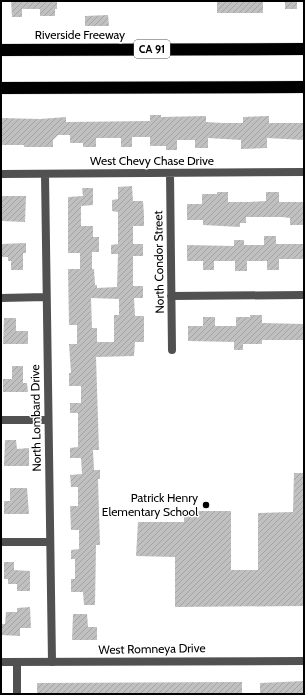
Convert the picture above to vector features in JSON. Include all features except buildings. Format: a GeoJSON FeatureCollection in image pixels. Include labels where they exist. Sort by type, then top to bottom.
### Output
{"type":"FeatureCollection","features":[{"type":"Feature","properties":{"kind":"highway","name":"Riverside Freeway"},"geometry":{"type":"LineString","coordinates":[[1,50],[304,49]]}},
{"type":"Feature","properties":{"kind":"highway"},"geometry":{"type":"LineString","coordinates":[[1,88],[304,87]]}},
{"type":"Feature","properties":{"kind":"street","name":"West Chevy Chase Drive"},"geometry":{"type":"LineString","coordinates":[[1,174],[304,172]]}},
{"type":"Feature","properties":{"kind":"street","name":"North Condor Street"},"geometry":{"type":"LineString","coordinates":[[170,173],[172,350]]}},
{"type":"Feature","properties":{"kind":"street","name":"North Lombard Drive"},"geometry":{"type":"LineString","coordinates":[[45,174],[49,542],[52,662]]}},
{"type":"Feature","properties":{"kind":"street"},"geometry":{"type":"LineString","coordinates":[[171,296],[304,295]]}},
{"type":"Feature","properties":{"kind":"street"},"geometry":{"type":"LineString","coordinates":[[1,298],[46,297]]}},
{"type":"Feature","properties":{"kind":"street"},"geometry":{"type":"LineString","coordinates":[[1,420],[48,420]]}},
{"type":"Feature","properties":{"kind":"street"},"geometry":{"type":"LineString","coordinates":[[1,542],[49,542]]}},
{"type":"Feature","properties":{"kind":"street","name":"West Romneya Drive"},"geometry":{"type":"LineString","coordinates":[[1,662],[304,661]]}},
{"type":"Feature","properties":{"kind":"street"},"geometry":{"type":"LineString","coordinates":[[17,662],[17,694]]}},
{"type":"Feature","properties":{"kind":"place","name":"Patrick Henry Elementary School"},"geometry":{"type":"Point","coordinates":[206,505]}}]}
